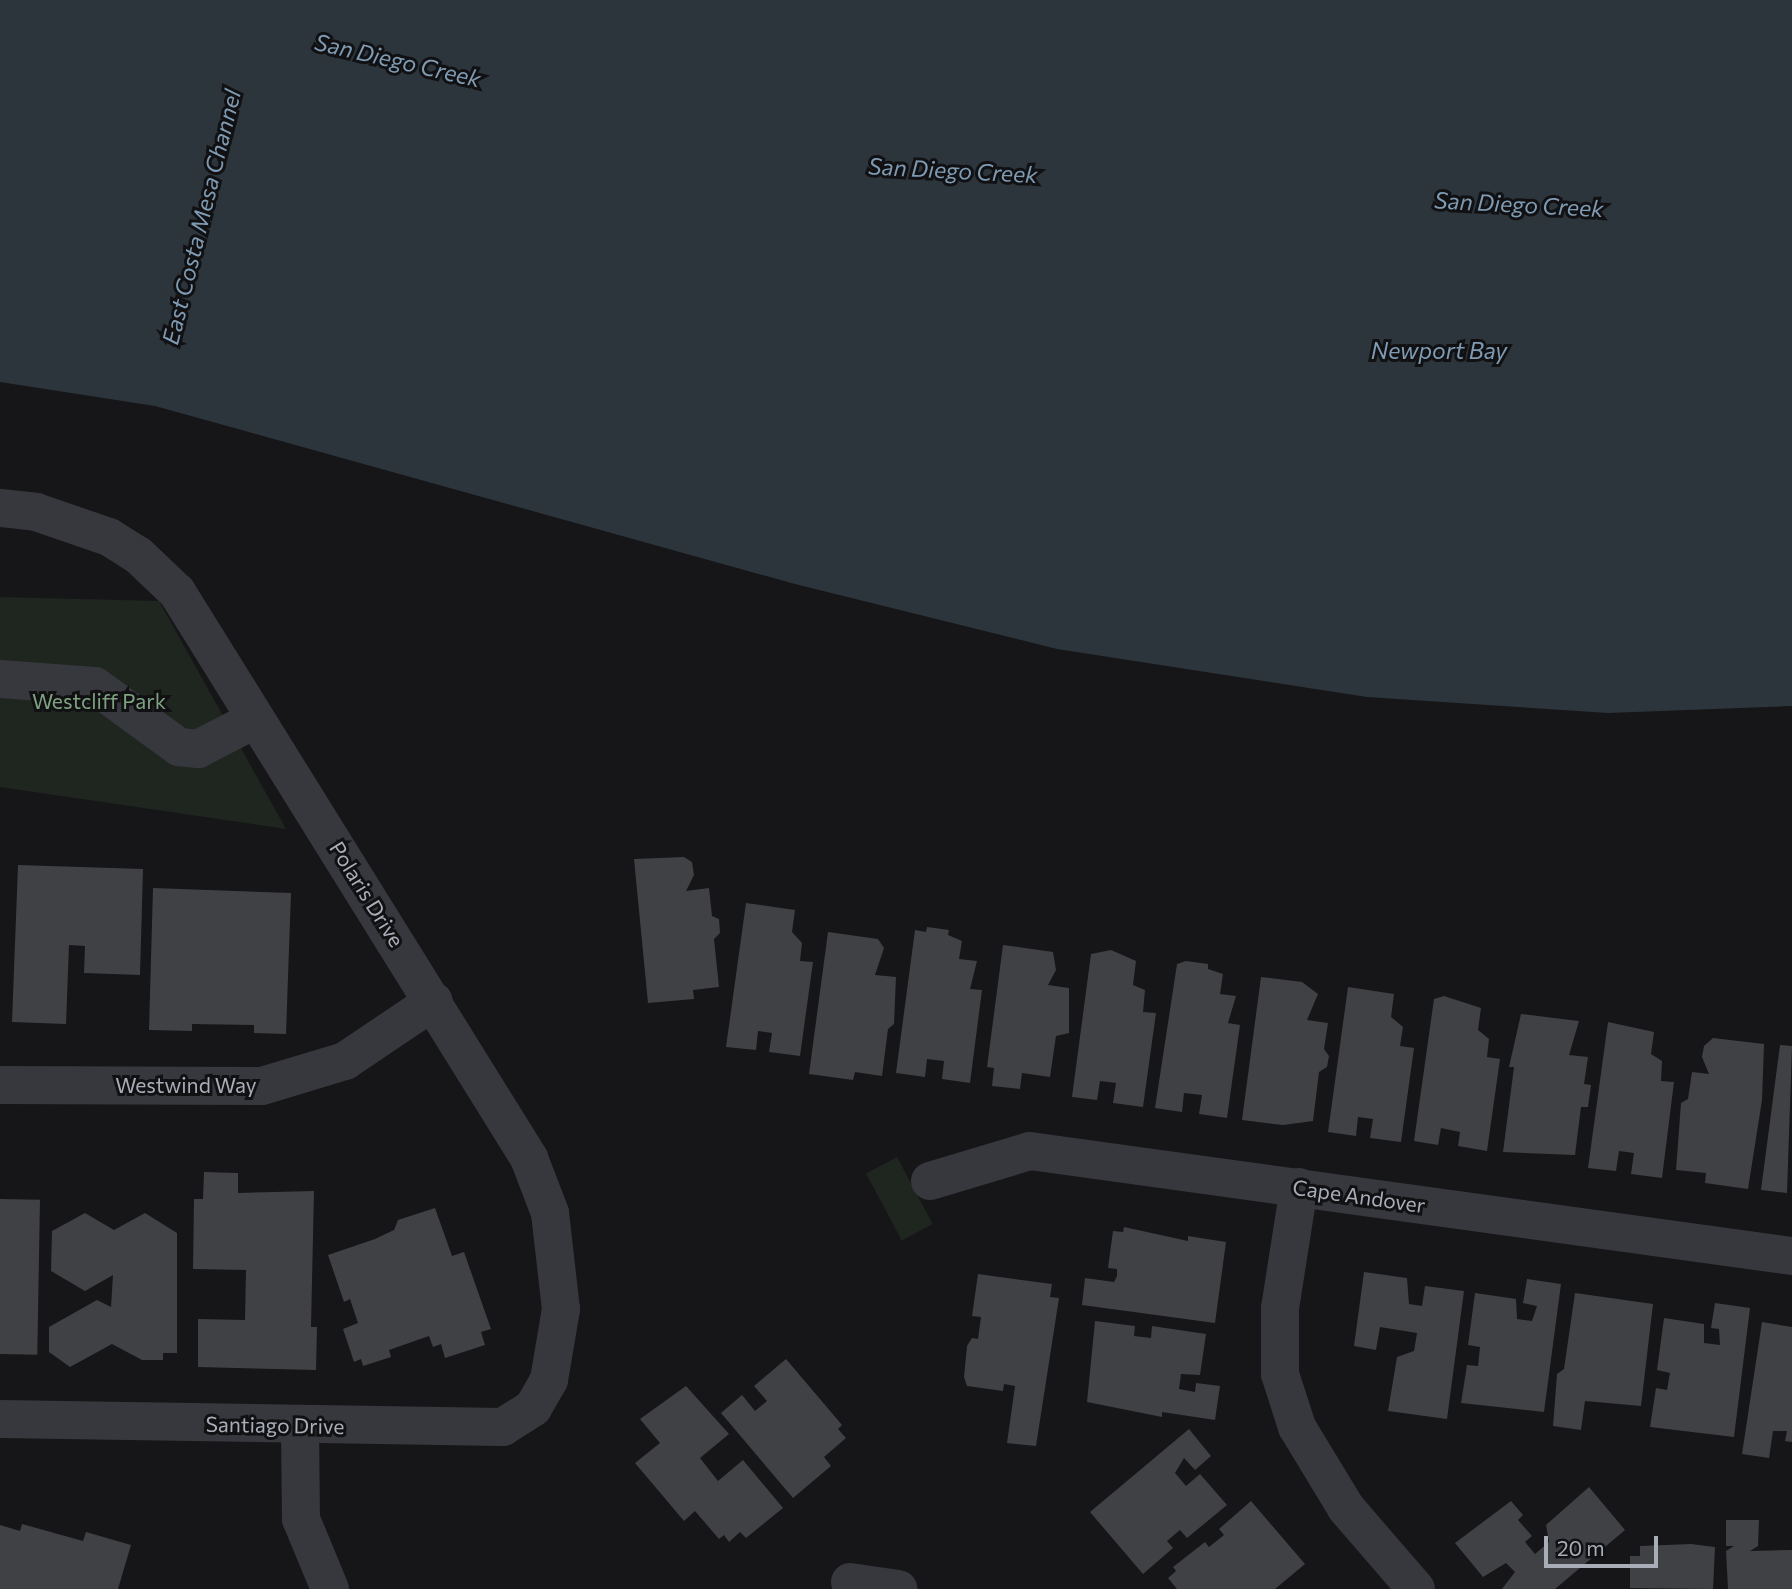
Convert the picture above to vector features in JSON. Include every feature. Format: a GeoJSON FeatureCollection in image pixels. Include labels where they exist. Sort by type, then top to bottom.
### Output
{"type":"FeatureCollection","features":[{"type":"Feature","properties":{"kind":"street","name":"Polaris Drive"},"geometry":{"type":"LineString","coordinates":[[0,508],[75,523],[138,555],[177,592],[529,1158],[550,1213],[561,1309],[556,1355],[540,1398]]}},
{"type":"Feature","properties":{"kind":"street"},"geometry":{"type":"LineString","coordinates":[[0,679],[95,686],[131,709],[150,729],[188,748],[222,741],[256,719]]}},
{"type":"Feature","properties":{"kind":"street","name":"Westwind Way"},"geometry":{"type":"LineString","coordinates":[[0,1085],[262,1086],[345,1061],[434,1002]]}},
{"type":"Feature","properties":{"kind":"street","name":"Cape Andover"},"geometry":{"type":"LineString","coordinates":[[930,1181],[1030,1151],[1792,1256]]}},
{"type":"Feature","properties":{"kind":"street"},"geometry":{"type":"LineString","coordinates":[[1299,1187],[1280,1308],[1280,1374],[1297,1427],[1346,1508],[1416,1589]]}},
{"type":"Feature","properties":{"kind":"street","name":"Santiago Drive"},"geometry":{"type":"LineString","coordinates":[[0,1419],[300,1426],[503,1427],[540,1398]]}},
{"type":"Feature","properties":{"kind":"street"},"geometry":{"type":"LineString","coordinates":[[300,1426],[301,1519],[330,1589]]}},
{"type":"Feature","properties":{"kind":"street"},"geometry":{"type":"LineString","coordinates":[[850,1581],[898,1589]]}},
{"type":"Feature","properties":{"kind":"green space","name":"Westcliff Park"},"geometry":{"type":"Polygon","coordinates":[[[0,597],[159,601],[286,829],[0,787],[0,597]]]}},
{"type":"Feature","properties":{"kind":"green space"},"geometry":{"type":"Polygon","coordinates":[[[897,1157],[933,1224],[902,1241],[866,1173],[897,1157]]]}},
{"type":"Feature","properties":{"kind":"water","name":"Newport Bay"},"geometry":{"type":"Polygon","coordinates":[[[0,0],[1792,0],[1792,706],[1608,713],[1367,697],[1057,649],[795,584],[155,406],[0,382],[0,0]]]}},
{"type":"Feature","properties":{"kind":"building"},"geometry":{"type":"Polygon","coordinates":[[[684,857],[692,862],[694,875],[686,891],[709,888],[712,916],[719,919],[720,933],[714,939],[719,987],[693,990],[694,999],[648,1003],[634,859],[684,857]]]}},
{"type":"Feature","properties":{"kind":"building"},"geometry":{"type":"Polygon","coordinates":[[[18,865],[143,869],[140,975],[84,973],[85,946],[69,945],[66,1024],[12,1022],[18,865]]]}},
{"type":"Feature","properties":{"kind":"building"},"geometry":{"type":"Polygon","coordinates":[[[153,888],[291,893],[286,1034],[254,1033],[254,1025],[192,1024],[192,1031],[149,1030],[153,888]]]}},
{"type":"Feature","properties":{"kind":"building"},"geometry":{"type":"Polygon","coordinates":[[[746,903],[795,910],[792,932],[802,943],[800,961],[813,962],[800,1056],[769,1052],[772,1033],[758,1031],[756,1050],[726,1047],[746,903]]]}},
{"type":"Feature","properties":{"kind":"building"},"geometry":{"type":"Polygon","coordinates":[[[927,927],[949,930],[948,935],[962,941],[959,959],[977,961],[970,989],[982,990],[970,1083],[942,1079],[944,1061],[927,1059],[925,1077],[896,1073],[915,930],[926,932],[927,927]]]}},
{"type":"Feature","properties":{"kind":"building"},"geometry":{"type":"Polygon","coordinates":[[[828,932],[878,939],[884,948],[875,975],[896,977],[894,1024],[888,1029],[882,1076],[855,1072],[853,1080],[809,1074],[828,932]]]}},
{"type":"Feature","properties":{"kind":"building"},"geometry":{"type":"Polygon","coordinates":[[[1003,945],[1053,952],[1056,970],[1048,985],[1069,988],[1069,1033],[1056,1036],[1050,1077],[1022,1073],[1020,1089],[992,1086],[994,1068],[987,1067],[1003,945]]]}},
{"type":"Feature","properties":{"kind":"building"},"geometry":{"type":"Polygon","coordinates":[[[1111,950],[1136,961],[1133,985],[1145,990],[1143,1012],[1156,1013],[1143,1107],[1113,1103],[1116,1083],[1100,1081],[1097,1100],[1072,1097],[1091,954],[1111,950]]]}},
{"type":"Feature","properties":{"kind":"building"},"geometry":{"type":"Polygon","coordinates":[[[1186,961],[1208,964],[1208,969],[1223,974],[1220,994],[1236,996],[1228,1023],[1240,1025],[1227,1118],[1199,1114],[1202,1095],[1184,1093],[1182,1112],[1155,1108],[1177,964],[1186,961]]]}},
{"type":"Feature","properties":{"kind":"building"},"geometry":{"type":"Polygon","coordinates":[[[1261,977],[1302,982],[1318,994],[1307,1020],[1328,1023],[1324,1049],[1329,1056],[1327,1067],[1319,1072],[1313,1121],[1283,1125],[1242,1120],[1261,977]]]}},
{"type":"Feature","properties":{"kind":"building"},"geometry":{"type":"Polygon","coordinates":[[[1348,987],[1394,994],[1391,1017],[1403,1027],[1400,1046],[1414,1048],[1401,1142],[1370,1138],[1373,1119],[1358,1117],[1356,1136],[1328,1132],[1348,987]]]}},
{"type":"Feature","properties":{"kind":"building"},"geometry":{"type":"Polygon","coordinates":[[[1444,996],[1481,1008],[1478,1030],[1489,1039],[1487,1057],[1500,1059],[1487,1151],[1458,1146],[1460,1132],[1441,1128],[1438,1145],[1414,1141],[1434,999],[1444,996]]]}},
{"type":"Feature","properties":{"kind":"building"},"geometry":{"type":"Polygon","coordinates":[[[1521,1014],[1579,1021],[1569,1055],[1588,1057],[1584,1084],[1591,1085],[1588,1107],[1581,1107],[1575,1155],[1503,1152],[1514,1067],[1509,1067],[1521,1014]]]}},
{"type":"Feature","properties":{"kind":"building"},"geometry":{"type":"Polygon","coordinates":[[[1608,1022],[1654,1032],[1651,1054],[1662,1061],[1661,1081],[1674,1082],[1662,1178],[1631,1174],[1634,1153],[1619,1151],[1616,1171],[1588,1168],[1608,1022]]]}},
{"type":"Feature","properties":{"kind":"building"},"geometry":{"type":"Polygon","coordinates":[[[1713,1038],[1764,1044],[1762,1100],[1748,1189],[1705,1183],[1706,1173],[1676,1170],[1681,1103],[1688,1099],[1692,1072],[1709,1074],[1702,1057],[1704,1046],[1713,1038]]]}},
{"type":"Feature","properties":{"kind":"building"},"geometry":{"type":"Polygon","coordinates":[[[1780,1045],[1792,1046],[1787,1193],[1761,1190],[1780,1045]]]}},
{"type":"Feature","properties":{"kind":"building"},"geometry":{"type":"Polygon","coordinates":[[[204,1172],[238,1173],[238,1193],[314,1191],[311,1327],[317,1327],[316,1370],[198,1367],[198,1319],[245,1320],[246,1270],[193,1269],[194,1199],[203,1199],[204,1172]]]}},
{"type":"Feature","properties":{"kind":"building"},"geometry":{"type":"Polygon","coordinates":[[[0,1199],[40,1200],[37,1355],[0,1354],[0,1199]]]}},
{"type":"Feature","properties":{"kind":"building"},"geometry":{"type":"Polygon","coordinates":[[[435,1208],[452,1256],[464,1252],[491,1329],[481,1332],[485,1345],[445,1358],[441,1344],[433,1347],[429,1336],[389,1350],[391,1357],[363,1366],[361,1359],[354,1362],[343,1329],[358,1323],[350,1299],[344,1302],[328,1255],[375,1239],[394,1230],[398,1220],[435,1208]]]}},
{"type":"Feature","properties":{"kind":"building"},"geometry":{"type":"Polygon","coordinates":[[[85,1213],[114,1230],[145,1213],[177,1233],[177,1353],[163,1353],[163,1360],[142,1360],[112,1344],[70,1367],[49,1352],[49,1327],[97,1300],[111,1307],[113,1275],[85,1291],[51,1271],[52,1231],[85,1213]]]}},
{"type":"Feature","properties":{"kind":"building"},"geometry":{"type":"Polygon","coordinates":[[[1124,1227],[1188,1241],[1188,1236],[1226,1242],[1215,1323],[1082,1305],[1085,1278],[1114,1282],[1117,1269],[1108,1268],[1113,1231],[1123,1232],[1124,1227]]]}},
{"type":"Feature","properties":{"kind":"building"},"geometry":{"type":"Polygon","coordinates":[[[1364,1272],[1407,1278],[1409,1304],[1422,1306],[1425,1286],[1464,1291],[1447,1419],[1388,1411],[1397,1357],[1414,1351],[1417,1333],[1380,1327],[1376,1350],[1354,1346],[1364,1272]]]}},
{"type":"Feature","properties":{"kind":"building"},"geometry":{"type":"Polygon","coordinates":[[[978,1274],[1052,1284],[1050,1297],[1059,1298],[1036,1446],[1007,1443],[1015,1386],[1004,1384],[1003,1391],[967,1386],[964,1377],[967,1346],[972,1338],[978,1339],[981,1317],[972,1316],[978,1274]]]}},
{"type":"Feature","properties":{"kind":"building"},"geometry":{"type":"Polygon","coordinates":[[[1527,1279],[1561,1284],[1544,1412],[1461,1403],[1467,1365],[1478,1366],[1480,1347],[1468,1345],[1475,1293],[1516,1299],[1517,1319],[1532,1321],[1537,1306],[1523,1303],[1527,1279]]]}},
{"type":"Feature","properties":{"kind":"building"},"geometry":{"type":"Polygon","coordinates":[[[1575,1293],[1653,1304],[1641,1406],[1585,1401],[1581,1430],[1553,1426],[1557,1374],[1564,1369],[1575,1293]]]}},
{"type":"Feature","properties":{"kind":"building"},"geometry":{"type":"Polygon","coordinates":[[[1715,1303],[1750,1308],[1734,1437],[1650,1427],[1656,1388],[1667,1390],[1670,1373],[1657,1370],[1664,1318],[1704,1324],[1704,1343],[1720,1345],[1719,1329],[1711,1328],[1715,1303]]]}},
{"type":"Feature","properties":{"kind":"building"},"geometry":{"type":"Polygon","coordinates":[[[1095,1321],[1135,1326],[1134,1336],[1151,1338],[1152,1326],[1206,1334],[1200,1375],[1181,1374],[1179,1389],[1195,1392],[1196,1383],[1220,1386],[1215,1420],[1162,1412],[1162,1417],[1087,1402],[1095,1321]]]}},
{"type":"Feature","properties":{"kind":"building"},"geometry":{"type":"Polygon","coordinates":[[[1762,1322],[1792,1327],[1792,1442],[1785,1441],[1787,1431],[1773,1431],[1769,1458],[1742,1454],[1762,1322]]]}},
{"type":"Feature","properties":{"kind":"building"},"geometry":{"type":"Polygon","coordinates":[[[786,1359],[842,1425],[838,1429],[846,1438],[824,1457],[831,1466],[793,1498],[721,1413],[742,1395],[755,1411],[767,1401],[754,1386],[786,1359]]]}},
{"type":"Feature","properties":{"kind":"building"},"geometry":{"type":"Polygon","coordinates":[[[686,1386],[729,1434],[700,1458],[718,1481],[743,1460],[783,1508],[746,1538],[740,1532],[729,1542],[724,1535],[719,1539],[695,1511],[684,1521],[635,1463],[660,1443],[640,1419],[686,1386]]]}},
{"type":"Feature","properties":{"kind":"building"},"geometry":{"type":"Polygon","coordinates":[[[1189,1429],[1211,1456],[1195,1470],[1184,1458],[1175,1473],[1186,1486],[1200,1474],[1227,1505],[1187,1538],[1180,1530],[1167,1541],[1173,1548],[1143,1574],[1090,1512],[1189,1429]]]}},
{"type":"Feature","properties":{"kind":"building"},"geometry":{"type":"Polygon","coordinates":[[[1589,1487],[1625,1530],[1555,1589],[1502,1589],[1515,1572],[1506,1563],[1483,1577],[1455,1543],[1511,1501],[1523,1515],[1518,1520],[1532,1536],[1525,1542],[1535,1554],[1549,1542],[1546,1525],[1589,1487]]]}},
{"type":"Feature","properties":{"kind":"building"},"geometry":{"type":"Polygon","coordinates":[[[1251,1501],[1305,1564],[1275,1589],[1177,1589],[1168,1578],[1176,1571],[1173,1567],[1205,1542],[1209,1547],[1224,1535],[1219,1529],[1251,1501]]]}},
{"type":"Feature","properties":{"kind":"building"},"geometry":{"type":"Polygon","coordinates":[[[1726,1520],[1759,1520],[1758,1546],[1750,1551],[1792,1550],[1792,1589],[1728,1589],[1726,1551],[1734,1546],[1726,1546],[1726,1520]]]}},
{"type":"Feature","properties":{"kind":"building"},"geometry":{"type":"Polygon","coordinates":[[[22,1524],[83,1541],[86,1532],[131,1545],[118,1589],[0,1589],[0,1525],[20,1531],[22,1524]]]}},
{"type":"Feature","properties":{"kind":"building"},"geometry":{"type":"Polygon","coordinates":[[[1691,1544],[1715,1547],[1713,1589],[1630,1588],[1630,1556],[1640,1556],[1640,1546],[1691,1544]]]}},
{"type":"Feature","properties":{"kind":"water label","name":"San Diego Creek"},"geometry":{"type":"Point","coordinates":[398,60]}},
{"type":"Feature","properties":{"kind":"water label","name":"San Diego Creek"},"geometry":{"type":"Point","coordinates":[953,170]}},
{"type":"Feature","properties":{"kind":"water label","name":"San Diego Creek"},"geometry":{"type":"Point","coordinates":[1519,204]}},
{"type":"Feature","properties":{"kind":"water label","name":"East Costa Mesa Channel"},"geometry":{"type":"Point","coordinates":[201,217]}}]}
